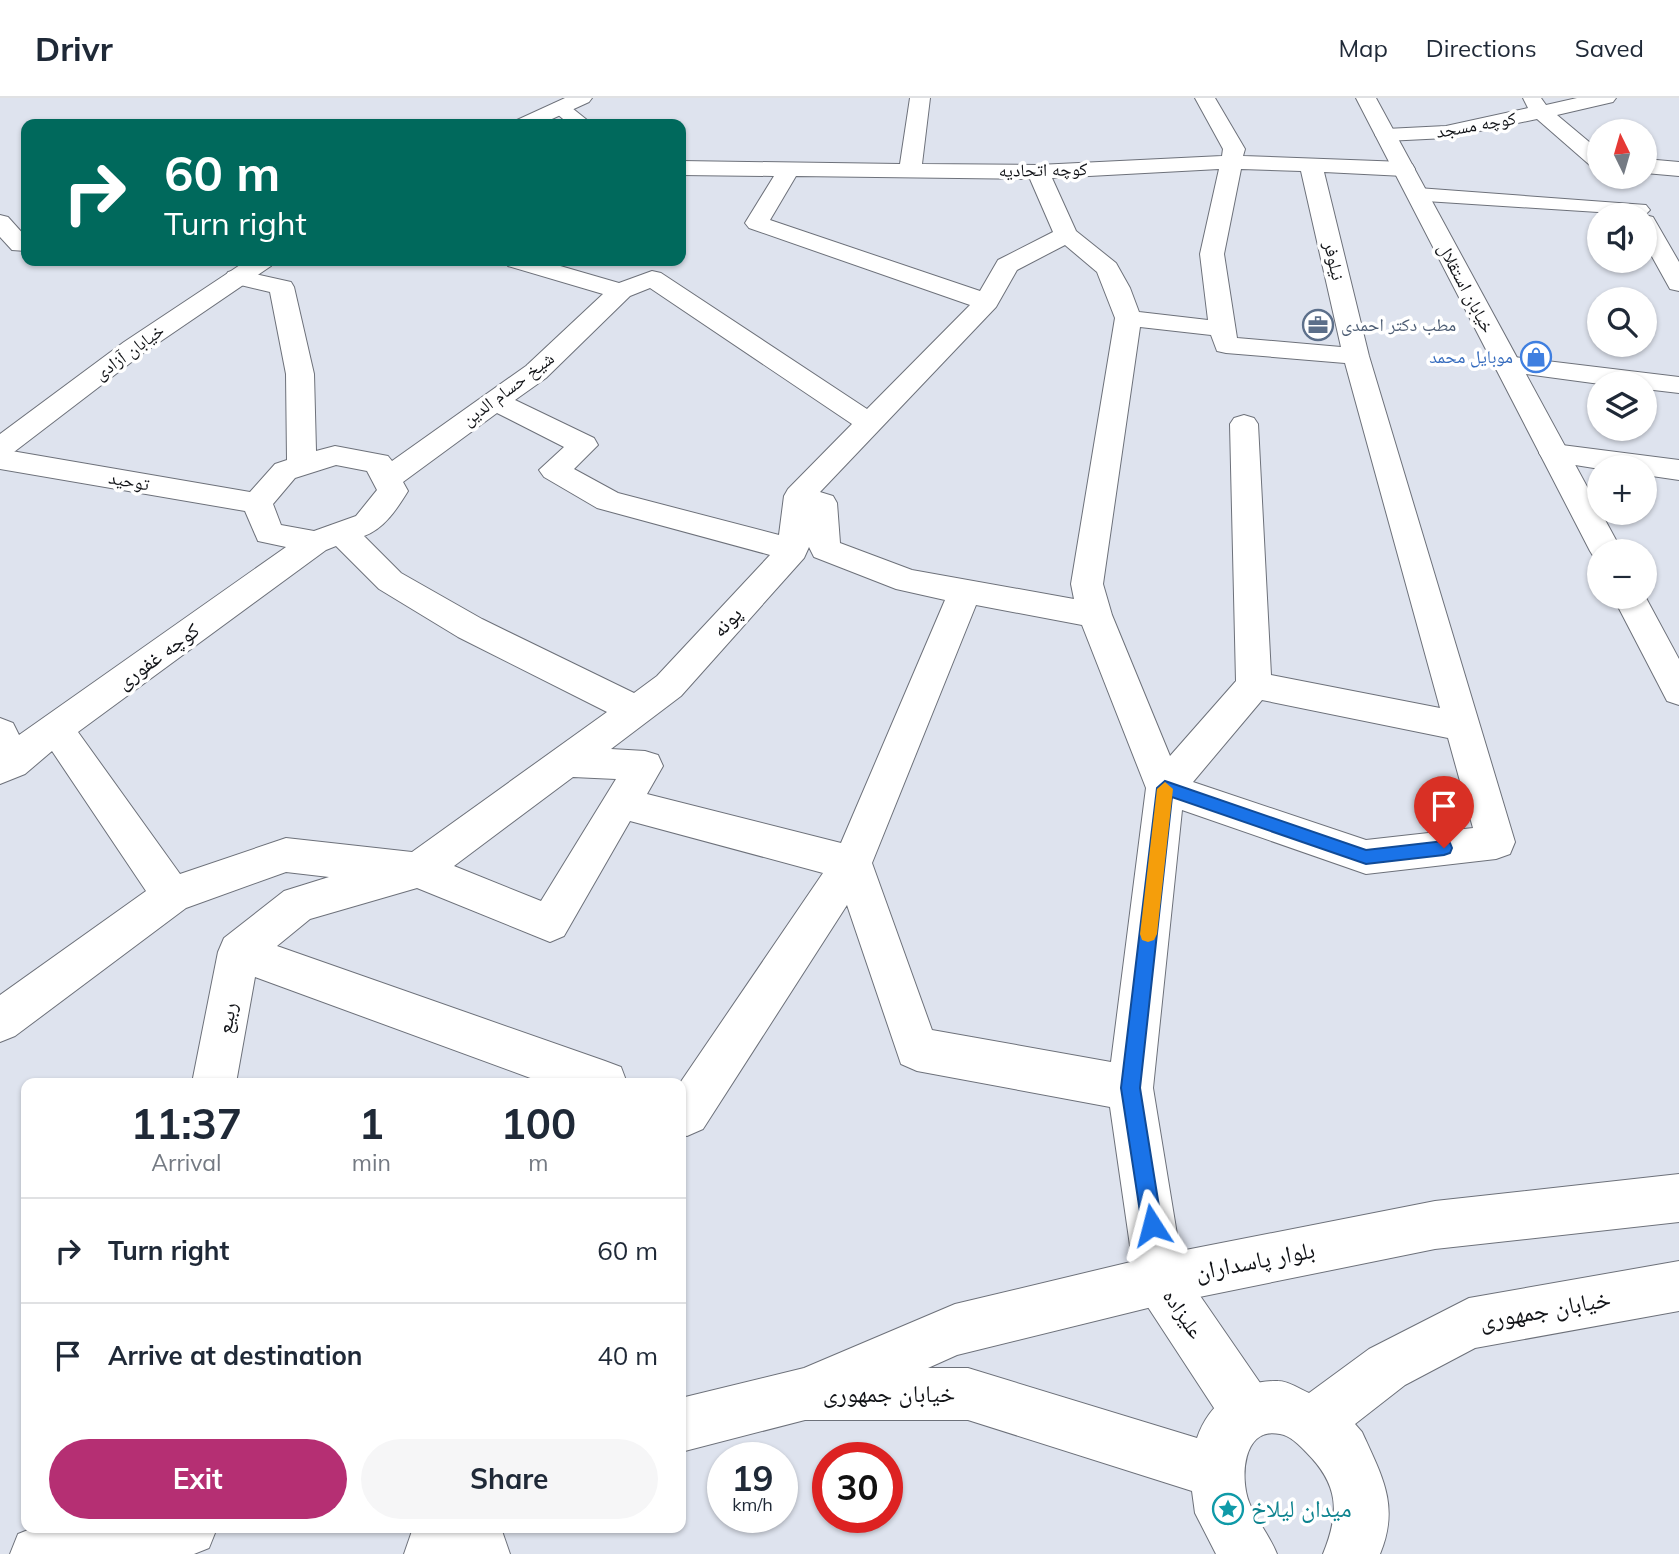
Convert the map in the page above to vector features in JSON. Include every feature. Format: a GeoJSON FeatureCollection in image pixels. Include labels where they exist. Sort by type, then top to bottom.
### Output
{"type":"FeatureCollection","features":[{"type":"Feature","properties":{"kind":"street"},"geometry":{"type":"LineString","coordinates":[[535,119],[582,98]]}},
{"type":"Feature","properties":{"kind":"street"},"geometry":{"type":"LineString","coordinates":[[910,169],[920,98]]}},
{"type":"Feature","properties":{"kind":"street"},"geometry":{"type":"LineString","coordinates":[[1198,98],[1205,98],[1234,149],[1212,254],[1226,345],[1356,356]]}},
{"type":"Feature","properties":{"kind":"street","name":"خیابان استقلال"},"geometry":{"type":"LineString","coordinates":[[1366,98],[1600,539]]}},
{"type":"Feature","properties":{"kind":"street","name":"کوچه مسجد"},"geometry":{"type":"LineString","coordinates":[[1386,135],[1446,132],[1536,106],[1606,98]]}},
{"type":"Feature","properties":{"kind":"street"},"geometry":{"type":"LineString","coordinates":[[1536,106],[1587,151]]}},
{"type":"Feature","properties":{"kind":"street"},"geometry":{"type":"LineString","coordinates":[[560,108],[575,119]]}},
{"type":"Feature","properties":{"kind":"street","name":"کوچه اتحادیه"},"geometry":{"type":"LineString","coordinates":[[686,168],[1038,172],[1231,162],[1404,169]]}},
{"type":"Feature","properties":{"kind":"street","name":"نیلوفر"},"geometry":{"type":"LineString","coordinates":[[1165,788],[1366,857],[1496,842],[1460,726],[1356,356],[1311,165]]}},
{"type":"Feature","properties":{"kind":"street"},"geometry":{"type":"LineString","coordinates":[[1657,167],[1679,169]]}},
{"type":"Feature","properties":{"kind":"street"},"geometry":{"type":"LineString","coordinates":[[788,170],[757,223],[987,302]]}},
{"type":"Feature","properties":{"kind":"street"},"geometry":{"type":"LineString","coordinates":[[1038,172],[1066,235],[1107,265],[1128,318],[1087,584],[1095,615],[1165,788],[1255,685],[1244,424]]}},
{"type":"Feature","properties":{"kind":"street"},"geometry":{"type":"LineString","coordinates":[[1418,195],[1587,214]]}},
{"type":"Feature","properties":{"kind":"street"},"geometry":{"type":"LineString","coordinates":[[0,222],[15,247]]}},
{"type":"Feature","properties":{"kind":"street"},"geometry":{"type":"LineString","coordinates":[[1657,228],[1679,241]]}},
{"type":"Feature","properties":{"kind":"street"},"geometry":{"type":"LineString","coordinates":[[494,401],[584,445],[554,470],[608,500],[793,550],[799,496],[987,302],[1007,265],[1066,235]]}},
{"type":"Feature","properties":{"kind":"street"},"geometry":{"type":"LineString","coordinates":[[1657,243],[1679,284]]}},
{"type":"Feature","properties":{"kind":"street","name":"خیابان آزادی"},"geometry":{"type":"LineString","coordinates":[[0,448],[133,348],[254,266]]}},
{"type":"Feature","properties":{"kind":"street"},"geometry":{"type":"LineString","coordinates":[[534,266],[621,291],[652,278],[869,423]]}},
{"type":"Feature","properties":{"kind":"street"},"geometry":{"type":"LineString","coordinates":[[237,277],[282,287],[300,374],[302,466]]}},
{"type":"Feature","properties":{"kind":"street","name":"شیخ حسام الدین"},"geometry":{"type":"LineString","coordinates":[[387,479],[536,372],[621,291]]}},
{"type":"Feature","properties":{"kind":"street"},"geometry":{"type":"LineString","coordinates":[[1128,318],[1222,329]]}},
{"type":"Feature","properties":{"kind":"street"},"geometry":{"type":"LineString","coordinates":[[1506,364],[1679,385]]}},
{"type":"Feature","properties":{"kind":"street"},"geometry":{"type":"LineString","coordinates":[[1554,453],[1679,470]]}},
{"type":"Feature","properties":{"kind":"street"},"geometry":{"type":"LineString","coordinates":[[387,479],[379,463],[335,455],[285,471],[257,503],[269,533],[328,538],[390,582],[470,628],[636,710]]}},
{"type":"Feature","properties":{"kind":"street","name":"توحید"},"geometry":{"type":"LineString","coordinates":[[0,459],[257,503]]}},
{"type":"Feature","properties":{"kind":"street","name":"کوچه غفوری"},"geometry":{"type":"LineString","coordinates":[[4,755],[57,730],[328,538],[367,524],[393,491],[387,479]]}},
{"type":"Feature","properties":{"kind":"street"},"geometry":{"type":"LineString","coordinates":[[799,496],[822,503],[825,549],[907,581],[1095,615]]}},
{"type":"Feature","properties":{"kind":"street","name":"پونه"},"geometry":{"type":"LineString","coordinates":[[239,952],[298,904],[418,870],[669,686],[793,550]]}},
{"type":"Feature","properties":{"kind":"street"},"geometry":{"type":"LineString","coordinates":[[686,1113],[852,863],[965,591]]}},
{"type":"Feature","properties":{"kind":"street"},"geometry":{"type":"LineString","coordinates":[[1637,609],[1671,660],[1679,691]]}},
{"type":"Feature","properties":{"kind":"street"},"geometry":{"type":"LineString","coordinates":[[1255,685],[1460,726]]}},
{"type":"Feature","properties":{"kind":"street"},"geometry":{"type":"LineString","coordinates":[[57,730],[172,895]]}},
{"type":"Feature","properties":{"kind":"street"},"geometry":{"type":"LineString","coordinates":[[0,1021],[172,895],[285,855],[418,870],[550,923],[645,766],[566,761]]}},
{"type":"Feature","properties":{"kind":"street","name":"علیزاده"},"geometry":{"type":"LineString","coordinates":[[1165,788],[1130,1088],[1160,1280],[1248,1412]]}},
{"type":"Feature","properties":{"kind":"street"},"geometry":{"type":"LineString","coordinates":[[621,803],[852,863]]}},
{"type":"Feature","properties":{"kind":"street"},"geometry":{"type":"LineString","coordinates":[[852,863],[917,1049],[1130,1088]]}},
{"type":"Feature","properties":{"kind":"street"},"geometry":{"type":"LineString","coordinates":[[239,952],[591,1078]]}},
{"type":"Feature","properties":{"kind":"street","name":"ربیع"},"geometry":{"type":"LineString","coordinates":[[215,1078],[239,952]]}},
{"type":"Feature","properties":{"kind":"street","name":"بلوار پاسداران"},"geometry":{"type":"LineString","coordinates":[[805,1394],[956,1330],[1160,1280],[1435,1225],[1679,1198]]}},
{"type":"Feature","properties":{"kind":"street","name":"خیابان جمهوری"},"geometry":{"type":"LineString","coordinates":[[1314,1422],[1387,1367],[1469,1324],[1679,1286]]}},
{"type":"Feature","properties":{"kind":"street","name":"خیابان جمهوری"},"geometry":{"type":"LineString","coordinates":[[686,1424],[805,1394],[968,1394],[1216,1471]]}},
{"type":"Feature","properties":{"kind":"street"},"geometry":{"type":"LineString","coordinates":[[1249,1554],[1223,1513],[1216,1471],[1225,1435],[1248,1412],[1280,1408],[1314,1422],[1343,1451],[1361,1492],[1377,1554]]}},
{"type":"Feature","properties":{"kind":"street"},"geometry":{"type":"LineString","coordinates":[[1351,1554],[1361,1532],[1361,1492]]}},
{"type":"Feature","properties":{"kind":"street"},"geometry":{"type":"LineString","coordinates":[[38,1554],[129,1533]]}},
{"type":"Feature","properties":{"kind":"street"},"geometry":{"type":"LineString","coordinates":[[432,1554],[439,1533]]}},
{"type":"Feature","properties":{"kind":"street"},"geometry":{"type":"LineString","coordinates":[[475,1533],[482,1554]]}},
{"type":"Feature","properties":{"kind":"slow traffic"},"geometry":{"type":"LineString","coordinates":[[1148,934],[1165,789]]}},
{"type":"Feature","properties":{"kind":"place","name":"مطب دکتر احمدی"},"geometry":{"type":"Point","coordinates":[1318,325]}},
{"type":"Feature","properties":{"kind":"place","name":"موبایل محمد"},"geometry":{"type":"Point","coordinates":[1536,357]}},
{"type":"Feature","properties":{"kind":"place","name":"میدان لیلاخ"},"geometry":{"type":"Point","coordinates":[1228,1509]}},
{"type":"Feature","properties":{"kind":"route"},"geometry":{"type":"LineString","coordinates":[[1152,1225],[1130,1088],[1165,788],[1366,857],[1444,848]]}}]}
